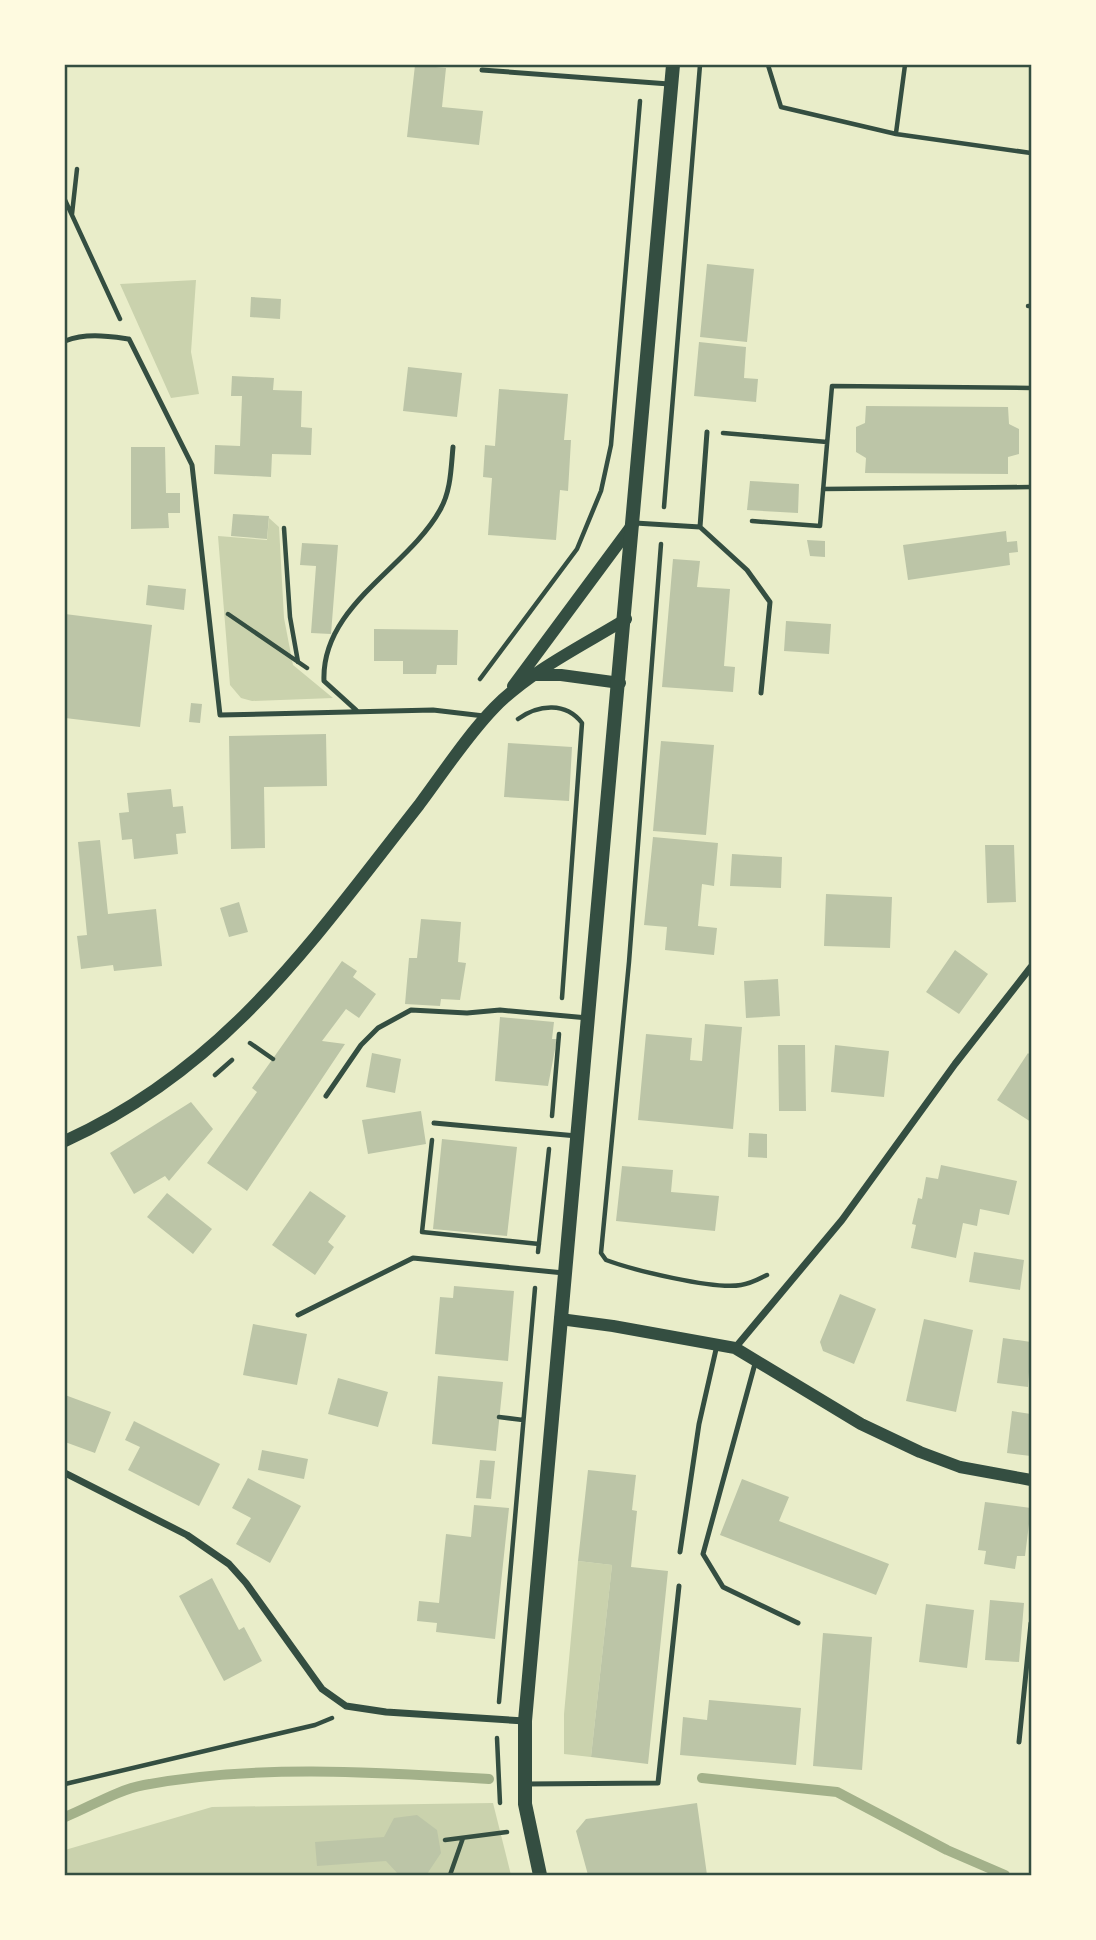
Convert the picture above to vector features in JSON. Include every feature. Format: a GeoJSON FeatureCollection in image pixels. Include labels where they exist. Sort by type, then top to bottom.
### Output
{"type":"FeatureCollection","features":[{"type":"Feature","properties":{"kind":"main road"},"geometry":{"type":"LineString","coordinates":[[540,1875],[525,1804],[525,1721],[626,618],[673,65]]}},
{"type":"Feature","properties":{"kind":"street"},"geometry":{"type":"LineString","coordinates":[[65,1141],[141,1102],[176,1077],[228,1032],[300,957],[503,700],[634,523]]}},
{"type":"Feature","properties":{"kind":"street"},"geometry":{"type":"LineString","coordinates":[[503,700],[534,675],[626,618]]}},
{"type":"Feature","properties":{"kind":"street"},"geometry":{"type":"LineString","coordinates":[[534,675],[561,675],[620,683]]}},
{"type":"Feature","properties":{"kind":"street"},"geometry":{"type":"LineString","coordinates":[[735,1348],[842,1220],[955,1064],[1031,967]]}},
{"type":"Feature","properties":{"kind":"street"},"geometry":{"type":"LineString","coordinates":[[560,1320],[614,1326],[735,1348],[861,1424],[920,1452],[960,1466],[1031,1480]]}},
{"type":"Feature","properties":{"kind":"street"},"geometry":{"type":"LineString","coordinates":[[65,1473],[187,1535],[229,1564],[246,1583],[322,1689],[346,1706],[525,1721]]}},
{"type":"Feature","properties":{"kind":"lane"},"geometry":{"type":"LineString","coordinates":[[482,70],[672,85]]}},
{"type":"Feature","properties":{"kind":"lane"},"geometry":{"type":"LineString","coordinates":[[65,341],[78,336],[99,335],[129,339],[192,466],[220,715],[356,710],[457,711],[487,717]]}},
{"type":"Feature","properties":{"kind":"lane"},"geometry":{"type":"LineString","coordinates":[[700,527],[708,432]]}},
{"type":"Feature","properties":{"kind":"lane"},"geometry":{"type":"LineString","coordinates":[[356,710],[324,681],[324,664],[329,648],[352,608],[425,531],[439,512],[448,494],[453,447]]}},
{"type":"Feature","properties":{"kind":"lane"},"geometry":{"type":"LineString","coordinates":[[634,523],[700,527],[747,570],[770,602],[761,693]]}},
{"type":"Feature","properties":{"kind":"lane"},"geometry":{"type":"LineString","coordinates":[[326,1096],[361,1045],[377,1028],[411,1010],[467,1013],[500,1010],[588,1018]]}},
{"type":"Feature","properties":{"kind":"lane"},"geometry":{"type":"LineString","coordinates":[[434,1123],[577,1136]]}},
{"type":"Feature","properties":{"kind":"lane"},"geometry":{"type":"LineString","coordinates":[[298,1315],[412,1258],[564,1273]]}},
{"type":"Feature","properties":{"kind":"lane"},"geometry":{"type":"LineString","coordinates":[[680,1552],[699,1424],[717,1345]]}},
{"type":"Feature","properties":{"kind":"lane"},"geometry":{"type":"LineString","coordinates":[[756,1360],[704,1554],[723,1587],[798,1623]]}},
{"type":"Feature","properties":{"kind":"lane"},"geometry":{"type":"LineString","coordinates":[[525,1784],[658,1783],[679,1586]]}},
{"type":"Feature","properties":{"kind":"lane"},"geometry":{"type":"LineString","coordinates":[[1019,1742],[1031,1623]]}},
{"type":"Feature","properties":{"kind":"path"},"geometry":{"type":"LineString","coordinates":[[700,65],[629,962],[601,1253],[606,1260],[657,1275],[729,1286],[742,1285],[767,1275]]}},
{"type":"Feature","properties":{"kind":"path"},"geometry":{"type":"LineString","coordinates":[[768,65],[781,107],[896,134],[1030,151]]}},
{"type":"Feature","properties":{"kind":"path"},"geometry":{"type":"LineString","coordinates":[[896,134],[905,65]]}},
{"type":"Feature","properties":{"kind":"path"},"geometry":{"type":"LineString","coordinates":[[480,679],[577,549],[601,491],[611,445],[642,82]]}},
{"type":"Feature","properties":{"kind":"path"},"geometry":{"type":"LineString","coordinates":[[72,215],[77,169]]}},
{"type":"Feature","properties":{"kind":"path"},"geometry":{"type":"LineString","coordinates":[[65,200],[129,339]]}},
{"type":"Feature","properties":{"kind":"path"},"geometry":{"type":"LineString","coordinates":[[752,522],[820,526],[832,386],[1031,388]]}},
{"type":"Feature","properties":{"kind":"path"},"geometry":{"type":"LineString","coordinates":[[738,435],[827,442]]}},
{"type":"Feature","properties":{"kind":"path"},"geometry":{"type":"LineString","coordinates":[[823,489],[1031,487]]}},
{"type":"Feature","properties":{"kind":"path"},"geometry":{"type":"LineString","coordinates":[[284,528],[290,617],[298,662]]}},
{"type":"Feature","properties":{"kind":"path"},"geometry":{"type":"LineString","coordinates":[[208,598],[324,681]]}},
{"type":"Feature","properties":{"kind":"path"},"geometry":{"type":"LineString","coordinates":[[250,1043],[273,1059]]}},
{"type":"Feature","properties":{"kind":"path"},"geometry":{"type":"LineString","coordinates":[[434,1123],[422,1232],[538,1244]]}},
{"type":"Feature","properties":{"kind":"path"},"geometry":{"type":"LineString","coordinates":[[499,1417],[523,1420]]}},
{"type":"Feature","properties":{"kind":"path"},"geometry":{"type":"LineString","coordinates":[[65,1784],[315,1725],[331,1719],[346,1706]]}},
{"type":"Feature","properties":{"kind":"path"},"geometry":{"type":"LineString","coordinates":[[445,1840],[507,1832]]}},
{"type":"Feature","properties":{"kind":"path"},"geometry":{"type":"LineString","coordinates":[[450,1875],[463,1838]]}},
{"type":"Feature","properties":{"kind":"green space"},"geometry":{"type":"Polygon","coordinates":[[[196,280],[191,352],[199,394],[171,398],[120,284],[196,280]]]}},
{"type":"Feature","properties":{"kind":"green space"},"geometry":{"type":"Polygon","coordinates":[[[269,518],[279,527],[284,618],[293,665],[333,698],[252,701],[241,698],[230,685],[218,536],[267,540],[269,518]]]}},
{"type":"Feature","properties":{"kind":"green space"},"geometry":{"type":"Polygon","coordinates":[[[578,1561],[612,1565],[591,1757],[564,1754],[564,1714],[578,1561]]]}},
{"type":"Feature","properties":{"kind":"green space"},"geometry":{"type":"Polygon","coordinates":[[[493,1803],[511,1875],[65,1875],[65,1850],[212,1807],[493,1803]]]}},
{"type":"Feature","properties":{"kind":"building"},"geometry":{"type":"Polygon","coordinates":[[[415,65],[446,68],[442,107],[483,111],[479,145],[407,137],[415,65]]]}},
{"type":"Feature","properties":{"kind":"building"},"geometry":{"type":"Polygon","coordinates":[[[707,264],[754,269],[747,342],[700,337],[707,264]]]}},
{"type":"Feature","properties":{"kind":"building"},"geometry":{"type":"Polygon","coordinates":[[[251,297],[281,299],[280,319],[250,317],[251,297]]]}},
{"type":"Feature","properties":{"kind":"building"},"geometry":{"type":"Polygon","coordinates":[[[699,342],[746,347],[744,378],[758,379],[756,402],[694,396],[699,342]]]}},
{"type":"Feature","properties":{"kind":"building"},"geometry":{"type":"Polygon","coordinates":[[[408,367],[462,373],[457,417],[403,411],[408,367]]]}},
{"type":"Feature","properties":{"kind":"building"},"geometry":{"type":"Polygon","coordinates":[[[232,376],[274,378],[273,390],[302,391],[301,427],[312,428],[311,455],[272,454],[271,477],[214,474],[215,445],[240,446],[242,396],[231,396],[232,376]]]}},
{"type":"Feature","properties":{"kind":"building"},"geometry":{"type":"Polygon","coordinates":[[[499,389],[568,394],[564,440],[571,440],[568,491],[560,490],[556,540],[488,535],[492,478],[483,477],[485,445],[495,446],[499,389]]]}},
{"type":"Feature","properties":{"kind":"building"},"geometry":{"type":"Polygon","coordinates":[[[866,406],[1008,407],[1009,424],[1019,429],[1019,454],[1008,457],[1008,474],[865,473],[866,458],[856,452],[856,427],[865,423],[866,406]]]}},
{"type":"Feature","properties":{"kind":"building"},"geometry":{"type":"Polygon","coordinates":[[[131,447],[165,447],[166,493],[180,493],[180,513],[168,513],[169,528],[131,529],[131,447]]]}},
{"type":"Feature","properties":{"kind":"building"},"geometry":{"type":"Polygon","coordinates":[[[750,481],[799,484],[798,513],[747,510],[750,481]]]}},
{"type":"Feature","properties":{"kind":"building"},"geometry":{"type":"Polygon","coordinates":[[[233,514],[269,516],[267,539],[231,536],[233,514]]]}},
{"type":"Feature","properties":{"kind":"building"},"geometry":{"type":"Polygon","coordinates":[[[1006,531],[1007,542],[1017,541],[1018,552],[1009,553],[1010,565],[908,580],[903,545],[1006,531]]]}},
{"type":"Feature","properties":{"kind":"building"},"geometry":{"type":"Polygon","coordinates":[[[807,540],[825,541],[825,557],[810,556],[807,540]]]}},
{"type":"Feature","properties":{"kind":"building"},"geometry":{"type":"Polygon","coordinates":[[[302,543],[338,545],[331,634],[311,633],[316,566],[300,565],[302,543]]]}},
{"type":"Feature","properties":{"kind":"building"},"geometry":{"type":"Polygon","coordinates":[[[673,559],[700,561],[697,587],[730,589],[724,666],[735,667],[733,692],[662,687],[673,559]]]}},
{"type":"Feature","properties":{"kind":"building"},"geometry":{"type":"Polygon","coordinates":[[[148,585],[186,589],[184,610],[146,605],[148,585]]]}},
{"type":"Feature","properties":{"kind":"building"},"geometry":{"type":"Polygon","coordinates":[[[65,614],[152,625],[140,727],[65,718],[65,614]]]}},
{"type":"Feature","properties":{"kind":"building"},"geometry":{"type":"Polygon","coordinates":[[[786,621],[831,624],[829,654],[784,651],[786,621]]]}},
{"type":"Feature","properties":{"kind":"building"},"geometry":{"type":"Polygon","coordinates":[[[374,629],[458,630],[457,665],[437,665],[436,674],[403,674],[403,661],[374,661],[374,629]]]}},
{"type":"Feature","properties":{"kind":"building"},"geometry":{"type":"Polygon","coordinates":[[[191,703],[202,704],[200,723],[189,722],[191,703]]]}},
{"type":"Feature","properties":{"kind":"building"},"geometry":{"type":"Polygon","coordinates":[[[326,734],[327,786],[264,787],[265,848],[231,849],[229,736],[326,734]]]}},
{"type":"Feature","properties":{"kind":"building"},"geometry":{"type":"Polygon","coordinates":[[[661,741],[714,745],[706,835],[653,831],[661,741]]]}},
{"type":"Feature","properties":{"kind":"building"},"geometry":{"type":"Polygon","coordinates":[[[508,743],[572,747],[569,801],[504,797],[508,743]]]}},
{"type":"Feature","properties":{"kind":"building"},"geometry":{"type":"Polygon","coordinates":[[[171,789],[173,807],[183,806],[186,833],[176,834],[178,854],[134,859],[132,839],[122,840],[119,813],[129,812],[127,793],[171,789]]]}},
{"type":"Feature","properties":{"kind":"building"},"geometry":{"type":"Polygon","coordinates":[[[653,837],[718,843],[714,886],[702,884],[698,926],[717,928],[714,955],[665,950],[667,927],[644,925],[653,837]]]}},
{"type":"Feature","properties":{"kind":"building"},"geometry":{"type":"Polygon","coordinates":[[[100,840],[108,914],[156,909],[162,966],[114,971],[113,965],[81,969],[77,936],[87,935],[78,842],[100,840]]]}},
{"type":"Feature","properties":{"kind":"building"},"geometry":{"type":"Polygon","coordinates":[[[985,845],[1014,845],[1016,902],[987,903],[985,845]]]}},
{"type":"Feature","properties":{"kind":"building"},"geometry":{"type":"Polygon","coordinates":[[[732,854],[782,857],[781,888],[730,886],[732,854]]]}},
{"type":"Feature","properties":{"kind":"building"},"geometry":{"type":"Polygon","coordinates":[[[826,894],[892,897],[890,948],[824,946],[826,894]]]}},
{"type":"Feature","properties":{"kind":"building"},"geometry":{"type":"Polygon","coordinates":[[[239,902],[248,932],[229,937],[220,908],[239,902]]]}},
{"type":"Feature","properties":{"kind":"building"},"geometry":{"type":"Polygon","coordinates":[[[421,919],[461,922],[458,962],[466,963],[460,1000],[441,999],[440,1006],[405,1004],[409,958],[417,958],[421,919]]]}},
{"type":"Feature","properties":{"kind":"building"},"geometry":{"type":"Polygon","coordinates":[[[955,950],[988,974],[959,1014],[926,992],[955,950]]]}},
{"type":"Feature","properties":{"kind":"building"},"geometry":{"type":"Polygon","coordinates":[[[342,961],[357,971],[353,977],[376,994],[359,1018],[346,1009],[322,1041],[345,1044],[247,1191],[207,1163],[257,1092],[252,1088],[342,961]]]}},
{"type":"Feature","properties":{"kind":"building"},"geometry":{"type":"Polygon","coordinates":[[[778,979],[780,1016],[746,1018],[744,981],[778,979]]]}},
{"type":"Feature","properties":{"kind":"building"},"geometry":{"type":"Polygon","coordinates":[[[500,1017],[554,1022],[552,1039],[557,1039],[548,1086],[495,1081],[500,1017]]]}},
{"type":"Feature","properties":{"kind":"building"},"geometry":{"type":"Polygon","coordinates":[[[705,1024],[742,1027],[733,1129],[638,1120],[646,1034],[692,1038],[690,1060],[702,1061],[705,1024]]]}},
{"type":"Feature","properties":{"kind":"building"},"geometry":{"type":"Polygon","coordinates":[[[778,1045],[805,1045],[806,1111],[779,1111],[778,1045]]]}},
{"type":"Feature","properties":{"kind":"building"},"geometry":{"type":"Polygon","coordinates":[[[835,1045],[889,1051],[884,1097],[831,1092],[835,1045]]]}},
{"type":"Feature","properties":{"kind":"building"},"geometry":{"type":"Polygon","coordinates":[[[372,1053],[401,1059],[395,1093],[366,1087],[372,1053]]]}},
{"type":"Feature","properties":{"kind":"building"},"geometry":{"type":"Polygon","coordinates":[[[1028,1053],[1031,1056],[1031,1122],[997,1100],[1028,1053]]]}},
{"type":"Feature","properties":{"kind":"building"},"geometry":{"type":"Polygon","coordinates":[[[191,1102],[213,1129],[169,1181],[165,1176],[134,1194],[110,1153],[191,1102]]]}},
{"type":"Feature","properties":{"kind":"building"},"geometry":{"type":"Polygon","coordinates":[[[421,1111],[426,1144],[368,1154],[362,1120],[421,1111]]]}},
{"type":"Feature","properties":{"kind":"building"},"geometry":{"type":"Polygon","coordinates":[[[749,1133],[767,1134],[767,1158],[748,1157],[749,1133]]]}},
{"type":"Feature","properties":{"kind":"building"},"geometry":{"type":"Polygon","coordinates":[[[442,1139],[517,1147],[507,1236],[433,1229],[442,1139]]]}},
{"type":"Feature","properties":{"kind":"building"},"geometry":{"type":"Polygon","coordinates":[[[941,1165],[1017,1181],[1009,1215],[980,1209],[977,1226],[963,1223],[956,1258],[911,1248],[916,1225],[912,1224],[918,1198],[922,1199],[926,1177],[938,1179],[941,1165]]]}},
{"type":"Feature","properties":{"kind":"building"},"geometry":{"type":"Polygon","coordinates":[[[622,1166],[673,1170],[671,1192],[719,1196],[715,1231],[616,1221],[622,1166]]]}},
{"type":"Feature","properties":{"kind":"building"},"geometry":{"type":"Polygon","coordinates":[[[310,1191],[346,1216],[328,1242],[334,1247],[315,1275],[272,1245],[310,1191]]]}},
{"type":"Feature","properties":{"kind":"building"},"geometry":{"type":"Polygon","coordinates":[[[167,1193],[212,1229],[193,1254],[147,1217],[167,1193]]]}},
{"type":"Feature","properties":{"kind":"building"},"geometry":{"type":"Polygon","coordinates":[[[974,1252],[1024,1260],[1020,1290],[969,1282],[974,1252]]]}},
{"type":"Feature","properties":{"kind":"building"},"geometry":{"type":"Polygon","coordinates":[[[454,1286],[514,1291],[508,1361],[435,1354],[440,1297],[453,1298],[454,1286]]]}},
{"type":"Feature","properties":{"kind":"building"},"geometry":{"type":"Polygon","coordinates":[[[840,1294],[876,1309],[854,1364],[823,1351],[820,1342],[840,1294]]]}},
{"type":"Feature","properties":{"kind":"building"},"geometry":{"type":"Polygon","coordinates":[[[924,1319],[973,1330],[956,1412],[906,1401],[924,1319]]]}},
{"type":"Feature","properties":{"kind":"building"},"geometry":{"type":"Polygon","coordinates":[[[253,1324],[307,1334],[297,1385],[243,1375],[253,1324]]]}},
{"type":"Feature","properties":{"kind":"building"},"geometry":{"type":"Polygon","coordinates":[[[1003,1338],[1031,1342],[1028,1387],[997,1383],[1003,1338]]]}},
{"type":"Feature","properties":{"kind":"building"},"geometry":{"type":"Polygon","coordinates":[[[438,1376],[503,1382],[496,1451],[432,1444],[438,1376]]]}},
{"type":"Feature","properties":{"kind":"building"},"geometry":{"type":"Polygon","coordinates":[[[338,1378],[388,1392],[378,1427],[328,1414],[338,1378]]]}},
{"type":"Feature","properties":{"kind":"building"},"geometry":{"type":"Polygon","coordinates":[[[65,1395],[111,1412],[95,1453],[65,1442],[65,1395]]]}},
{"type":"Feature","properties":{"kind":"building"},"geometry":{"type":"Polygon","coordinates":[[[1012,1411],[1031,1414],[1031,1456],[1007,1453],[1012,1411]]]}},
{"type":"Feature","properties":{"kind":"building"},"geometry":{"type":"Polygon","coordinates":[[[134,1421],[220,1464],[199,1506],[128,1470],[140,1447],[125,1440],[134,1421]]]}},
{"type":"Feature","properties":{"kind":"building"},"geometry":{"type":"Polygon","coordinates":[[[262,1450],[308,1459],[304,1479],[258,1470],[262,1450]]]}},
{"type":"Feature","properties":{"kind":"building"},"geometry":{"type":"Polygon","coordinates":[[[480,1460],[495,1461],[491,1499],[476,1498],[480,1460]]]}},
{"type":"Feature","properties":{"kind":"building"},"geometry":{"type":"Polygon","coordinates":[[[588,1470],[636,1475],[632,1510],[637,1511],[631,1567],[668,1571],[648,1764],[591,1757],[612,1565],[578,1561],[588,1470]]]}},
{"type":"Feature","properties":{"kind":"building"},"geometry":{"type":"Polygon","coordinates":[[[248,1478],[301,1506],[270,1563],[236,1544],[251,1518],[232,1508],[248,1478]]]}},
{"type":"Feature","properties":{"kind":"building"},"geometry":{"type":"Polygon","coordinates":[[[742,1479],[789,1497],[779,1521],[889,1564],[876,1595],[720,1535],[742,1479]]]}},
{"type":"Feature","properties":{"kind":"building"},"geometry":{"type":"Polygon","coordinates":[[[985,1502],[1031,1508],[1025,1556],[1017,1556],[1015,1569],[984,1564],[986,1551],[978,1550],[985,1502]]]}},
{"type":"Feature","properties":{"kind":"building"},"geometry":{"type":"Polygon","coordinates":[[[474,1505],[509,1508],[495,1639],[436,1632],[437,1623],[417,1621],[419,1601],[439,1603],[446,1534],[471,1537],[474,1505]]]}},
{"type":"Feature","properties":{"kind":"building"},"geometry":{"type":"Polygon","coordinates":[[[212,1578],[239,1630],[244,1627],[262,1661],[224,1681],[179,1596],[212,1578]]]}},
{"type":"Feature","properties":{"kind":"building"},"geometry":{"type":"Polygon","coordinates":[[[990,1600],[1024,1603],[1019,1662],[985,1660],[990,1600]]]}},
{"type":"Feature","properties":{"kind":"building"},"geometry":{"type":"Polygon","coordinates":[[[926,1604],[974,1610],[967,1668],[919,1662],[926,1604]]]}},
{"type":"Feature","properties":{"kind":"building"},"geometry":{"type":"Polygon","coordinates":[[[823,1633],[872,1637],[862,1770],[813,1766],[823,1633]]]}},
{"type":"Feature","properties":{"kind":"building"},"geometry":{"type":"Polygon","coordinates":[[[709,1700],[801,1708],[796,1765],[680,1755],[683,1717],[707,1720],[709,1700]]]}},
{"type":"Feature","properties":{"kind":"building"},"geometry":{"type":"Polygon","coordinates":[[[697,1803],[707,1875],[588,1875],[576,1831],[586,1819],[697,1803]]]}},
{"type":"Feature","properties":{"kind":"building"},"geometry":{"type":"Polygon","coordinates":[[[417,1815],[437,1830],[441,1853],[427,1874],[399,1875],[386,1861],[317,1866],[315,1842],[384,1837],[394,1818],[417,1815]]]}},
{"type":"Feature","properties":{"kind":"waterway"},"geometry":{"type":"LineString","coordinates":[[65,1817],[134,1787],[229,1774],[359,1772],[489,1779]]}},
{"type":"Feature","properties":{"kind":"waterway"},"geometry":{"type":"LineString","coordinates":[[702,1778],[837,1792],[947,1850],[1005,1875]]}}]}
